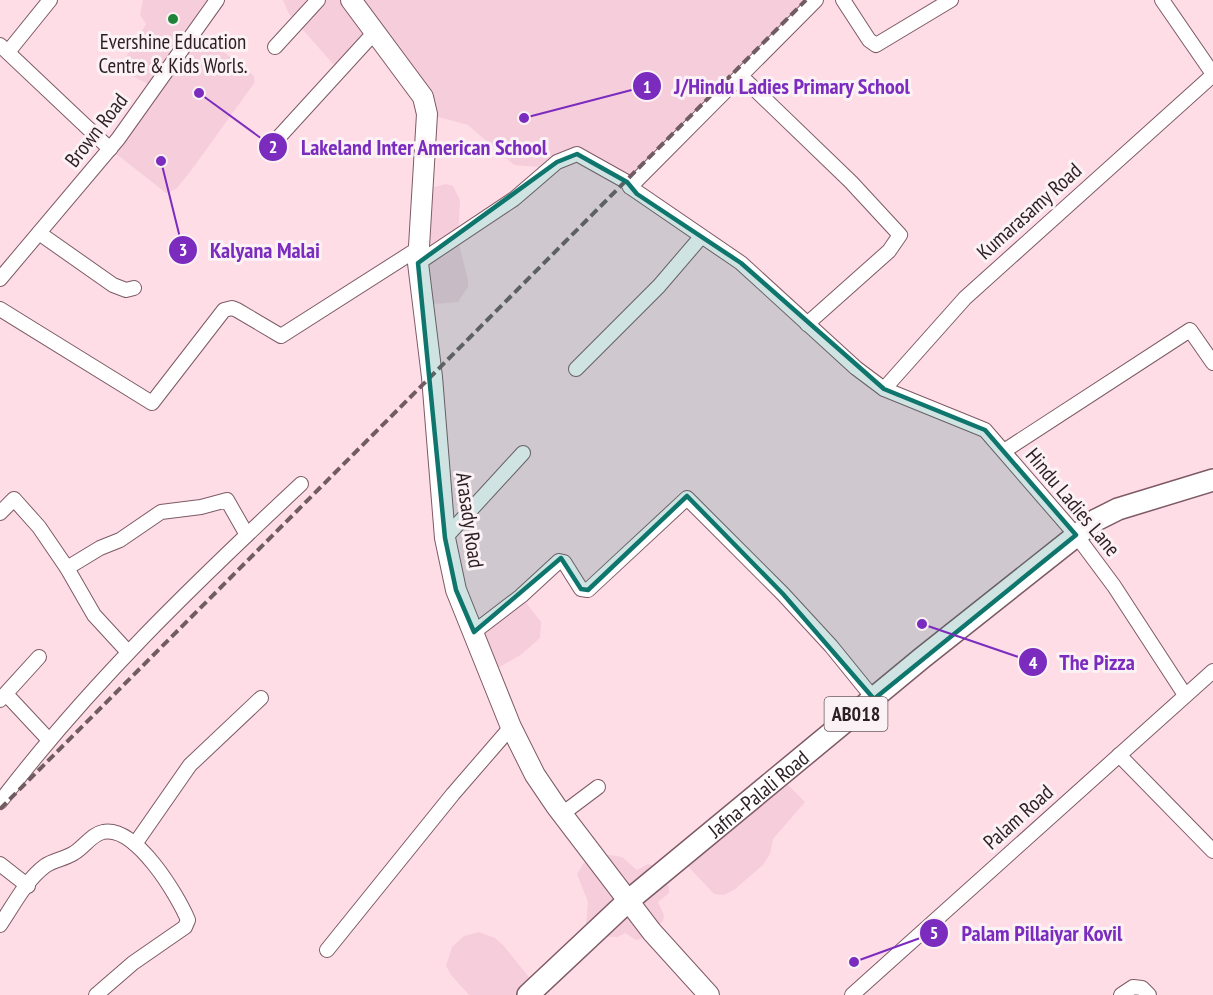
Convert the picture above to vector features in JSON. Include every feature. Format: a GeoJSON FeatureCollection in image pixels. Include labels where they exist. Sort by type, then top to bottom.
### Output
{"type":"FeatureCollection","features":[{"type":"Feature","properties":{"kind":"main road","name":"Arasady Road"},"geometry":{"type":"LineString","coordinates":[[351,0],[423,97],[427,114],[418,256],[432,377],[445,538],[456,590],[511,727],[535,775],[652,932],[705,994]]}},
{"type":"Feature","properties":{"kind":"main road","name":"Jafna-Palali Road"},"geometry":{"type":"LineString","coordinates":[[528,995],[628,901],[922,658],[1096,520],[1118,509],[1213,480]]}},
{"type":"Feature","properties":{"kind":"street"},"geometry":{"type":"LineString","coordinates":[[50,0],[4,48],[110,149]]}},
{"type":"Feature","properties":{"kind":"street","name":"Brown Road"},"geometry":{"type":"LineString","coordinates":[[0,279],[110,149],[217,0]]}},
{"type":"Feature","properties":{"kind":"street"},"geometry":{"type":"LineString","coordinates":[[275,47],[318,0]]}},
{"type":"Feature","properties":{"kind":"street"},"geometry":{"type":"LineString","coordinates":[[630,187],[816,0]]}},
{"type":"Feature","properties":{"kind":"street"},"geometry":{"type":"LineString","coordinates":[[843,0],[869,39],[876,45],[951,0]]}},
{"type":"Feature","properties":{"kind":"street"},"geometry":{"type":"LineString","coordinates":[[1162,0],[1213,74]]}},
{"type":"Feature","properties":{"kind":"street"},"geometry":{"type":"LineString","coordinates":[[268,149],[374,33]]}},
{"type":"Feature","properties":{"kind":"street","name":"Kumarasamy Road"},"geometry":{"type":"LineString","coordinates":[[884,389],[965,298],[1213,74]]}},
{"type":"Feature","properties":{"kind":"street"},"geometry":{"type":"LineString","coordinates":[[741,76],[851,182],[900,235],[889,251],[807,324]]}},
{"type":"Feature","properties":{"kind":"street","name":"Hindu Ladies Lane"},"geometry":{"type":"LineString","coordinates":[[418,256],[514,199],[558,162],[577,154],[627,182],[630,187],[741,263],[807,324],[884,389],[985,430],[1077,535],[1114,586],[1185,696]]}},
{"type":"Feature","properties":{"kind":"street"},"geometry":{"type":"LineString","coordinates":[[39,233],[113,285],[126,290],[134,288]]}},
{"type":"Feature","properties":{"kind":"street"},"geometry":{"type":"LineString","coordinates":[[576,369],[659,286],[701,237]]}},
{"type":"Feature","properties":{"kind":"street"},"geometry":{"type":"LineString","coordinates":[[0,309],[152,403],[224,310],[232,308],[237,310],[281,336],[418,256]]}},
{"type":"Feature","properties":{"kind":"street"},"geometry":{"type":"LineString","coordinates":[[1004,451],[1190,330],[1213,363]]}},
{"type":"Feature","properties":{"kind":"street"},"geometry":{"type":"LineString","coordinates":[[445,538],[523,453]]}},
{"type":"Feature","properties":{"kind":"street"},"geometry":{"type":"LineString","coordinates":[[0,802],[48,739],[128,652],[301,484]]}},
{"type":"Feature","properties":{"kind":"street"},"geometry":{"type":"LineString","coordinates":[[474,632],[521,596],[559,561],[564,562],[581,589],[588,590],[687,498],[783,594],[874,699]]}},
{"type":"Feature","properties":{"kind":"street"},"geometry":{"type":"LineString","coordinates":[[0,513],[14,499],[39,527],[67,568],[94,615],[128,652]]}},
{"type":"Feature","properties":{"kind":"street"},"geometry":{"type":"LineString","coordinates":[[67,568],[100,548],[120,540],[161,512],[201,507],[227,500],[247,535]]}},
{"type":"Feature","properties":{"kind":"street"},"geometry":{"type":"LineString","coordinates":[[39,657],[3,697],[48,739]]}},
{"type":"Feature","properties":{"kind":"street","name":"Palam Road"},"geometry":{"type":"LineString","coordinates":[[852,995],[1185,696],[1210,677]]}},
{"type":"Feature","properties":{"kind":"street"},"geometry":{"type":"LineString","coordinates":[[135,844],[190,765],[261,698]]}},
{"type":"Feature","properties":{"kind":"street"},"geometry":{"type":"LineString","coordinates":[[327,950],[453,794],[511,727]]}},
{"type":"Feature","properties":{"kind":"street"},"geometry":{"type":"LineString","coordinates":[[1119,755],[1213,851]]}},
{"type":"Feature","properties":{"kind":"street"},"geometry":{"type":"LineString","coordinates":[[562,814],[598,787]]}},
{"type":"Feature","properties":{"kind":"street"},"geometry":{"type":"LineString","coordinates":[[0,925],[45,866],[77,852],[100,832],[111,831],[135,844],[154,864],[180,900],[188,920],[185,927],[133,963],[96,995]]}},
{"type":"Feature","properties":{"kind":"street"},"geometry":{"type":"LineString","coordinates":[[0,864],[28,886]]}},
{"type":"Feature","properties":{"kind":"street"},"geometry":{"type":"LineString","coordinates":[[1121,995],[1133,987],[1142,988],[1149,995]]}},
{"type":"Feature","properties":{"kind":"highlighted area"},"geometry":{"type":"Polygon","coordinates":[[[577,154],[627,182],[637,194],[741,263],[884,389],[985,430],[1076,535],[874,699],[783,594],[687,496],[588,590],[581,589],[561,558],[474,632],[456,590],[445,538],[418,263],[557,162],[577,154]]]}},
{"type":"Feature","properties":{"kind":"shaded area"},"geometry":{"type":"Polygon","coordinates":[[[143,0],[215,0],[196,30],[253,75],[255,82],[190,172],[176,189],[166,193],[110,149],[154,87],[128,74],[123,67],[126,57],[146,24],[140,15],[143,0]]]}},
{"type":"Feature","properties":{"kind":"shaded area"},"geometry":{"type":"Polygon","coordinates":[[[283,0],[806,0],[627,182],[577,155],[539,167],[514,165],[468,125],[427,114],[374,34],[347,61],[333,64],[289,14],[283,0]]]}},
{"type":"Feature","properties":{"kind":"shaded area"},"geometry":{"type":"Polygon","coordinates":[[[446,184],[453,186],[460,200],[458,240],[468,287],[458,302],[422,305],[422,190],[446,184]]]}},
{"type":"Feature","properties":{"kind":"shaded area"},"geometry":{"type":"Polygon","coordinates":[[[521,596],[541,622],[540,638],[522,654],[491,672],[474,632],[521,596]]]}},
{"type":"Feature","properties":{"kind":"shaded area"},"geometry":{"type":"Polygon","coordinates":[[[780,777],[805,802],[773,839],[770,854],[763,865],[734,890],[724,895],[714,894],[681,859],[780,777]]]}},
{"type":"Feature","properties":{"kind":"shaded area"},"geometry":{"type":"Polygon","coordinates":[[[595,856],[622,857],[637,870],[648,864],[652,865],[669,887],[669,893],[658,902],[664,915],[663,921],[641,939],[636,940],[625,933],[618,937],[610,937],[594,932],[586,924],[588,902],[577,874],[583,864],[595,856]]]}},
{"type":"Feature","properties":{"kind":"shaded area"},"geometry":{"type":"Polygon","coordinates":[[[479,932],[495,938],[503,945],[537,987],[528,995],[469,995],[446,966],[452,947],[464,936],[479,932]]]}},
{"type":"Feature","properties":{"kind":"railway"},"geometry":{"type":"LineString","coordinates":[[0,809],[806,0]]}},
{"type":"Feature","properties":{"kind":"place","name":"Evershine Education Centre & Kids Worls."},"geometry":{"type":"Point","coordinates":[173,19]}},
{"type":"Feature","properties":{"kind":"place","name":"Lakeland Inter American School"},"geometry":{"type":"Point","coordinates":[199,93]}},
{"type":"Feature","properties":{"kind":"place","name":"J/Hindu Ladies Primary School"},"geometry":{"type":"Point","coordinates":[524,118]}},
{"type":"Feature","properties":{"kind":"place","name":"Kalyana Malai"},"geometry":{"type":"Point","coordinates":[161,161]}},
{"type":"Feature","properties":{"kind":"place","name":"The Pizza"},"geometry":{"type":"Point","coordinates":[922,624]}},
{"type":"Feature","properties":{"kind":"place","name":"Palam Pillaiyar Kovil"},"geometry":{"type":"Point","coordinates":[854,962]}}]}
